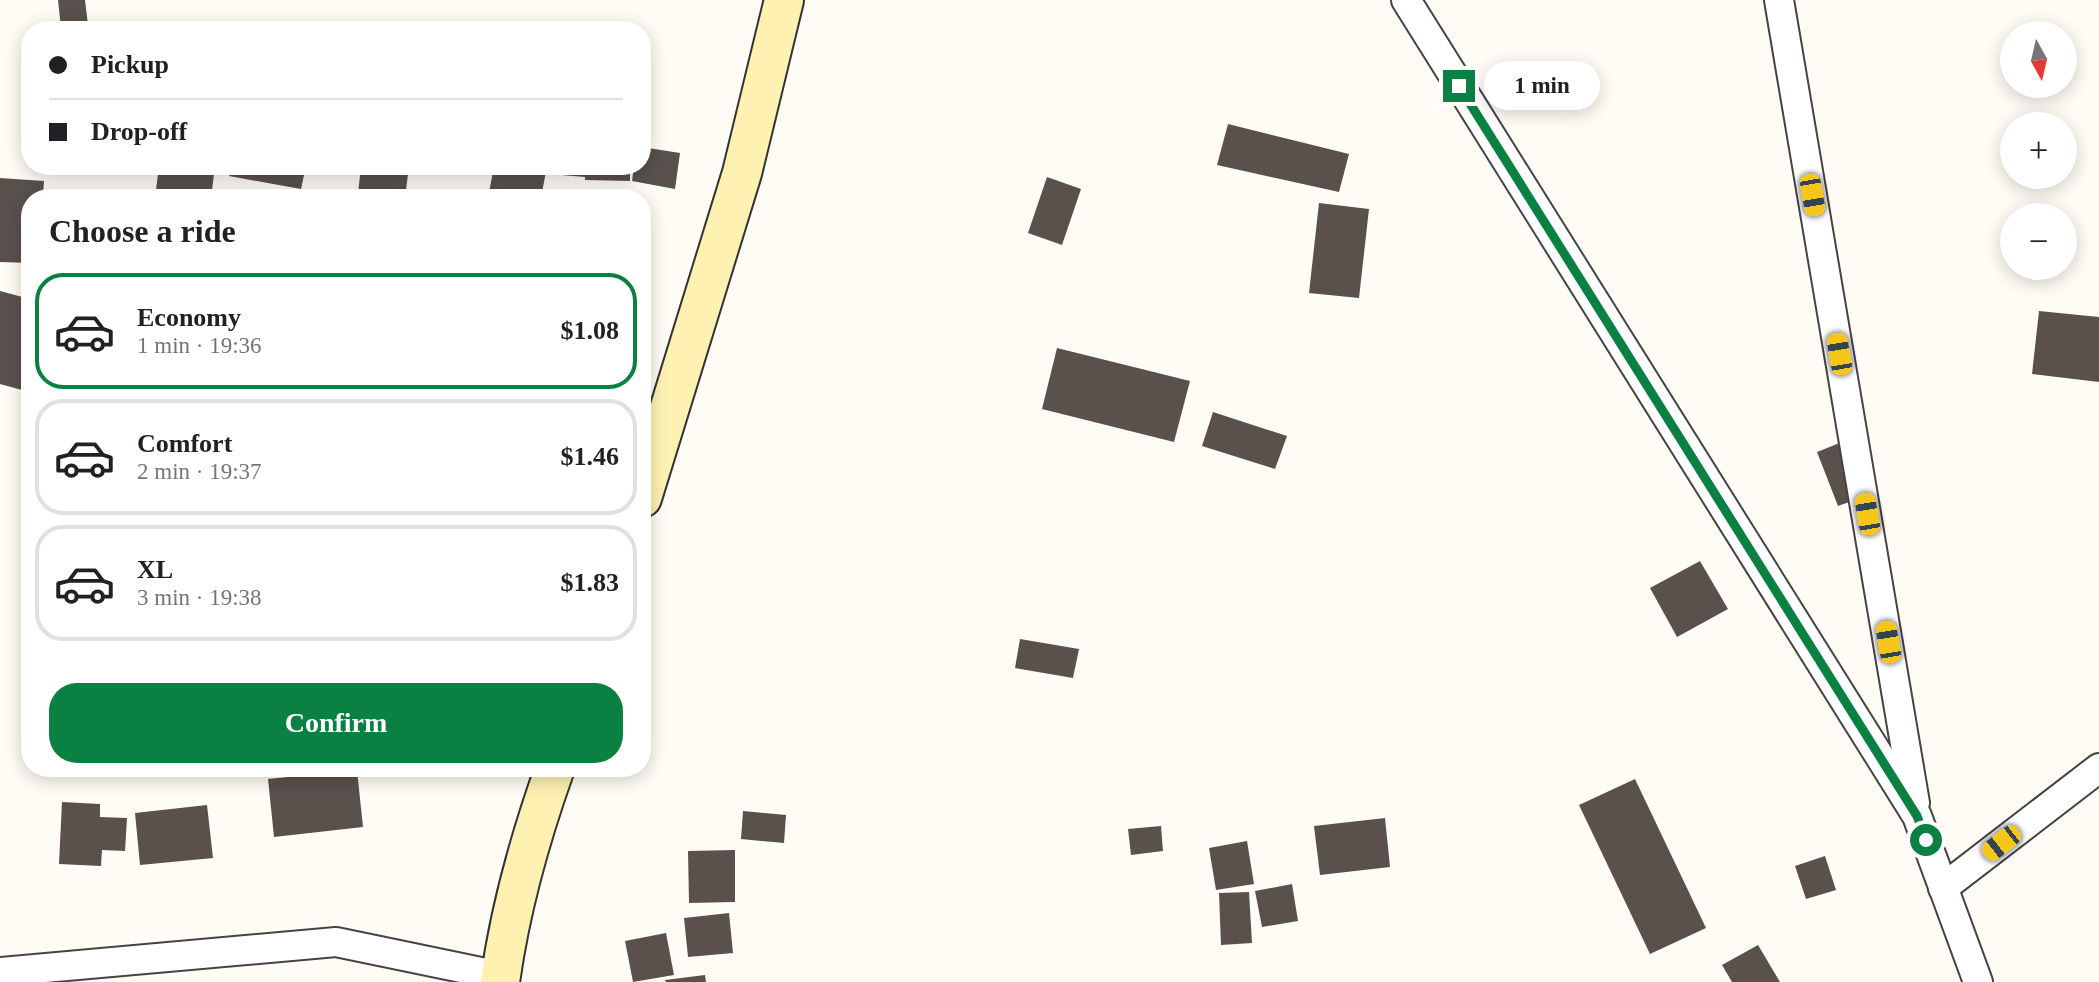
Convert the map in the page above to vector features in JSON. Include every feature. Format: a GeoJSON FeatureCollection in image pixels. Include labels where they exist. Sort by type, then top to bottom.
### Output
{"type":"FeatureCollection","features":[{"type":"Feature","properties":{"kind":"main road"},"geometry":{"type":"LineString","coordinates":[[651,469],[742,173],[784,0]]}},
{"type":"Feature","properties":{"kind":"main road"},"geometry":{"type":"LineString","coordinates":[[500,979],[510,921],[528,848],[552,777]]}},
{"type":"Feature","properties":{"kind":"street"},"geometry":{"type":"LineString","coordinates":[[1406,0],[1917,816]]}},
{"type":"Feature","properties":{"kind":"street"},"geometry":{"type":"LineString","coordinates":[[1779,0],[1917,816],[1978,982]]}},
{"type":"Feature","properties":{"kind":"street"},"geometry":{"type":"LineString","coordinates":[[1943,888],[2099,768]]}},
{"type":"Feature","properties":{"kind":"street"},"geometry":{"type":"LineString","coordinates":[[0,972],[336,942],[500,979]]}},
{"type":"Feature","properties":{"kind":"building"},"geometry":{"type":"Polygon","coordinates":[[[58,0],[85,0],[88,21],[60,21],[58,0]]]}},
{"type":"Feature","properties":{"kind":"building"},"geometry":{"type":"Polygon","coordinates":[[[1228,124],[1349,154],[1339,192],[1217,165],[1228,124]]]}},
{"type":"Feature","properties":{"kind":"building"},"geometry":{"type":"Polygon","coordinates":[[[651,148],[680,153],[675,189],[632,181],[633,175],[651,175],[651,148]]]}},
{"type":"Feature","properties":{"kind":"building"},"geometry":{"type":"Polygon","coordinates":[[[158,175],[214,175],[212,189],[156,189],[158,175]]]}},
{"type":"Feature","properties":{"kind":"building"},"geometry":{"type":"Polygon","coordinates":[[[229,175],[304,175],[301,189],[229,175]]]}},
{"type":"Feature","properties":{"kind":"building"},"geometry":{"type":"Polygon","coordinates":[[[360,175],[408,175],[406,189],[359,189],[360,175]]]}},
{"type":"Feature","properties":{"kind":"building"},"geometry":{"type":"Polygon","coordinates":[[[492,175],[545,175],[543,189],[490,189],[492,175]]]}},
{"type":"Feature","properties":{"kind":"building"},"geometry":{"type":"Polygon","coordinates":[[[561,175],[630,175],[630,181],[585,180],[585,177],[561,175]]]}},
{"type":"Feature","properties":{"kind":"building"},"geometry":{"type":"Polygon","coordinates":[[[1047,177],[1081,189],[1062,245],[1028,233],[1047,177]]]}},
{"type":"Feature","properties":{"kind":"building"},"geometry":{"type":"Polygon","coordinates":[[[0,178],[44,181],[44,189],[21,189],[21,263],[0,262],[0,178]]]}},
{"type":"Feature","properties":{"kind":"building"},"geometry":{"type":"Polygon","coordinates":[[[1319,203],[1369,209],[1359,298],[1309,293],[1319,203]]]}},
{"type":"Feature","properties":{"kind":"building"},"geometry":{"type":"Polygon","coordinates":[[[0,291],[21,297],[21,390],[0,384],[0,291]]]}},
{"type":"Feature","properties":{"kind":"building"},"geometry":{"type":"Polygon","coordinates":[[[2039,311],[2099,317],[2099,382],[2032,374],[2039,311]]]}},
{"type":"Feature","properties":{"kind":"building"},"geometry":{"type":"Polygon","coordinates":[[[1057,348],[1190,381],[1174,442],[1042,409],[1057,348]]]}},
{"type":"Feature","properties":{"kind":"building"},"geometry":{"type":"Polygon","coordinates":[[[1213,412],[1287,436],[1275,469],[1202,446],[1213,412]]]}},
{"type":"Feature","properties":{"kind":"building"},"geometry":{"type":"Polygon","coordinates":[[[1842,442],[1863,497],[1838,506],[1817,452],[1842,442]]]}},
{"type":"Feature","properties":{"kind":"building"},"geometry":{"type":"Polygon","coordinates":[[[1700,561],[1728,609],[1677,637],[1650,588],[1700,561]]]}},
{"type":"Feature","properties":{"kind":"building"},"geometry":{"type":"Polygon","coordinates":[[[1020,639],[1079,649],[1073,678],[1015,668],[1020,639]]]}},
{"type":"Feature","properties":{"kind":"building"},"geometry":{"type":"Polygon","coordinates":[[[358,777],[363,827],[274,837],[268,779],[358,777]]]}},
{"type":"Feature","properties":{"kind":"building"},"geometry":{"type":"Polygon","coordinates":[[[1635,779],[1706,928],[1650,954],[1579,805],[1635,779]]]}},
{"type":"Feature","properties":{"kind":"building"},"geometry":{"type":"Polygon","coordinates":[[[62,802],[100,804],[100,817],[127,818],[125,851],[102,850],[101,866],[59,864],[62,802]]]}},
{"type":"Feature","properties":{"kind":"building"},"geometry":{"type":"Polygon","coordinates":[[[207,805],[213,858],[140,865],[135,813],[207,805]]]}},
{"type":"Feature","properties":{"kind":"building"},"geometry":{"type":"Polygon","coordinates":[[[743,811],[786,815],[784,843],[741,839],[743,811]]]}},
{"type":"Feature","properties":{"kind":"building"},"geometry":{"type":"Polygon","coordinates":[[[1385,818],[1390,867],[1320,875],[1314,826],[1385,818]]]}},
{"type":"Feature","properties":{"kind":"building"},"geometry":{"type":"Polygon","coordinates":[[[1161,826],[1163,851],[1131,855],[1128,829],[1161,826]]]}},
{"type":"Feature","properties":{"kind":"building"},"geometry":{"type":"Polygon","coordinates":[[[1247,841],[1254,884],[1216,890],[1209,848],[1247,841]]]}},
{"type":"Feature","properties":{"kind":"building"},"geometry":{"type":"Polygon","coordinates":[[[735,850],[735,902],[689,903],[688,851],[735,850]]]}},
{"type":"Feature","properties":{"kind":"building"},"geometry":{"type":"Polygon","coordinates":[[[1825,856],[1836,890],[1806,899],[1795,866],[1825,856]]]}},
{"type":"Feature","properties":{"kind":"building"},"geometry":{"type":"Polygon","coordinates":[[[1292,884],[1298,921],[1262,927],[1255,891],[1292,884]]]}},
{"type":"Feature","properties":{"kind":"building"},"geometry":{"type":"Polygon","coordinates":[[[1249,892],[1252,943],[1221,945],[1219,893],[1249,892]]]}},
{"type":"Feature","properties":{"kind":"building"},"geometry":{"type":"Polygon","coordinates":[[[729,913],[733,953],[688,957],[684,918],[729,913]]]}},
{"type":"Feature","properties":{"kind":"building"},"geometry":{"type":"Polygon","coordinates":[[[666,933],[674,975],[633,982],[625,941],[666,933]]]}},
{"type":"Feature","properties":{"kind":"building"},"geometry":{"type":"Polygon","coordinates":[[[1758,945],[1780,982],[1732,982],[1722,965],[1758,945]]]}},
{"type":"Feature","properties":{"kind":"building"},"geometry":{"type":"Polygon","coordinates":[[[705,975],[706,982],[665,980],[705,975]]]}},
{"type":"Feature","properties":{"kind":"route"},"geometry":{"type":"LineString","coordinates":[[1459,86],[1917,816],[1926,840]]}}]}
